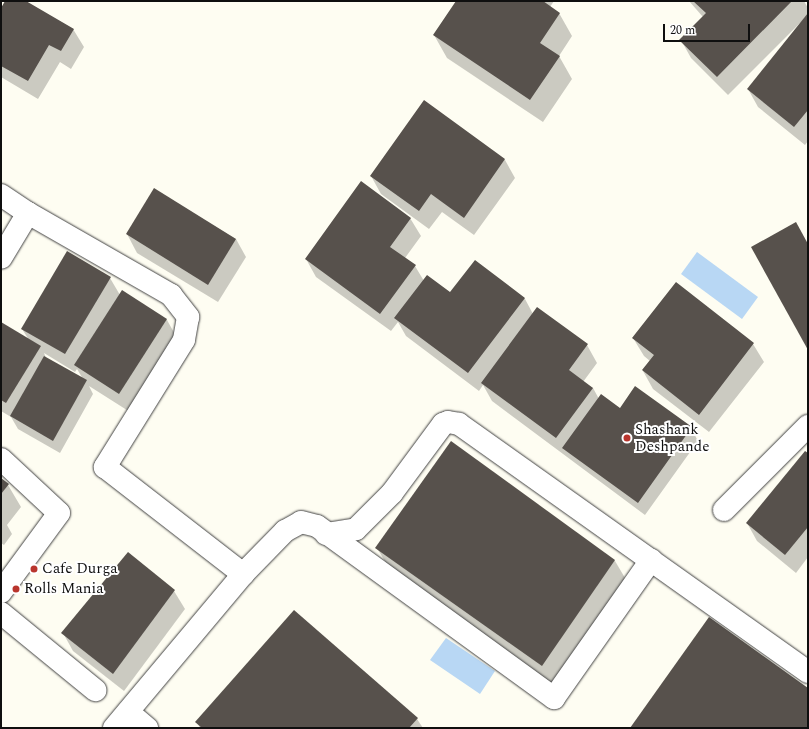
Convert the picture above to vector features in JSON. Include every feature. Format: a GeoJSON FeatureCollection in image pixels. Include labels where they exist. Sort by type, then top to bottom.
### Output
{"type":"FeatureCollection","features":[{"type":"Feature","properties":{"kind":"street"},"geometry":{"type":"LineString","coordinates":[[1,195],[28,213],[172,295],[188,317],[184,340],[105,467],[243,574]]}},
{"type":"Feature","properties":{"kind":"street"},"geometry":{"type":"LineString","coordinates":[[1,258],[28,213]]}},
{"type":"Feature","properties":{"kind":"street"},"geometry":{"type":"LineString","coordinates":[[326,534],[356,529],[392,494],[427,445],[448,422],[459,424],[808,672]]}},
{"type":"Feature","properties":{"kind":"street"},"geometry":{"type":"LineString","coordinates":[[724,510],[808,426]]}},
{"type":"Feature","properties":{"kind":"street"},"geometry":{"type":"LineString","coordinates":[[1,459],[59,513],[1,592]]}},
{"type":"Feature","properties":{"kind":"street"},"geometry":{"type":"LineString","coordinates":[[114,728],[243,574],[285,531],[301,522],[317,526],[554,698],[651,560]]}},
{"type":"Feature","properties":{"kind":"street"},"geometry":{"type":"LineString","coordinates":[[1,613],[95,690]]}},
{"type":"Feature","properties":{"kind":"street"},"geometry":{"type":"LineString","coordinates":[[128,712],[147,728]]}},
{"type":"Feature","properties":{"kind":"water"},"geometry":{"type":"Polygon","coordinates":[[[697,252],[758,297],[742,319],[681,274],[697,252]]]}},
{"type":"Feature","properties":{"kind":"water"},"geometry":{"type":"Polygon","coordinates":[[[446,638],[495,671],[480,694],[430,660],[446,638]]]}},
{"type":"Feature","properties":{"kind":"building"},"geometry":{"type":"Polygon","coordinates":[[[5,1],[26,1],[74,29],[61,51],[49,45],[28,81],[1,66],[1,8],[5,1]]]}},
{"type":"Feature","properties":{"kind":"building"},"geometry":{"type":"Polygon","coordinates":[[[456,1],[543,1],[560,13],[540,43],[560,56],[530,100],[433,35],[456,1]]]}},
{"type":"Feature","properties":{"kind":"building"},"geometry":{"type":"Polygon","coordinates":[[[693,1],[792,1],[717,77],[679,40],[706,13],[693,1]]]}},
{"type":"Feature","properties":{"kind":"building"},"geometry":{"type":"Polygon","coordinates":[[[808,13],[808,110],[794,127],[747,89],[808,13]]]}},
{"type":"Feature","properties":{"kind":"building"},"geometry":{"type":"Polygon","coordinates":[[[424,100],[505,159],[464,218],[431,194],[419,211],[370,176],[424,100]]]}},
{"type":"Feature","properties":{"kind":"building"},"geometry":{"type":"Polygon","coordinates":[[[361,181],[411,218],[390,247],[416,265],[380,314],[305,259],[361,181]]]}},
{"type":"Feature","properties":{"kind":"building"},"geometry":{"type":"Polygon","coordinates":[[[154,188],[236,239],[208,285],[126,234],[154,188]]]}},
{"type":"Feature","properties":{"kind":"building"},"geometry":{"type":"Polygon","coordinates":[[[796,222],[808,244],[808,350],[751,247],[796,222]]]}},
{"type":"Feature","properties":{"kind":"building"},"geometry":{"type":"Polygon","coordinates":[[[67,251],[111,277],[65,354],[21,329],[67,251]]]}},
{"type":"Feature","properties":{"kind":"building"},"geometry":{"type":"Polygon","coordinates":[[[475,260],[525,298],[468,373],[394,318],[427,275],[450,292],[475,260]]]}},
{"type":"Feature","properties":{"kind":"building"},"geometry":{"type":"Polygon","coordinates":[[[676,282],[754,343],[699,415],[642,370],[654,355],[632,338],[676,282]]]}},
{"type":"Feature","properties":{"kind":"building"},"geometry":{"type":"Polygon","coordinates":[[[122,290],[167,319],[119,394],[74,365],[122,290]]]}},
{"type":"Feature","properties":{"kind":"building"},"geometry":{"type":"Polygon","coordinates":[[[537,307],[588,344],[569,370],[593,388],[556,438],[481,383],[537,307]]]}},
{"type":"Feature","properties":{"kind":"building"},"geometry":{"type":"Polygon","coordinates":[[[1,322],[41,346],[6,403],[1,400],[1,322]]]}},
{"type":"Feature","properties":{"kind":"building"},"geometry":{"type":"Polygon","coordinates":[[[44,356],[87,380],[53,441],[10,416],[44,356]]]}},
{"type":"Feature","properties":{"kind":"building","name":"Shashank Deshpande"},"geometry":{"type":"Polygon","coordinates":[[[635,386],[692,427],[638,503],[562,448],[601,394],[620,408],[635,386]]]}},
{"type":"Feature","properties":{"kind":"building"},"geometry":{"type":"Polygon","coordinates":[[[451,441],[615,560],[542,666],[375,548],[451,441]]]}},
{"type":"Feature","properties":{"kind":"building"},"geometry":{"type":"Polygon","coordinates":[[[805,451],[808,453],[808,527],[785,555],[746,523],[805,451]]]}},
{"type":"Feature","properties":{"kind":"building"},"geometry":{"type":"Polygon","coordinates":[[[1,478],[9,484],[1,494],[1,478]]]}},
{"type":"Feature","properties":{"kind":"building"},"geometry":{"type":"Polygon","coordinates":[[[128,552],[175,590],[113,674],[61,633],[128,552]]]}},
{"type":"Feature","properties":{"kind":"building"},"geometry":{"type":"Polygon","coordinates":[[[294,610],[418,718],[409,728],[202,728],[195,722],[294,610]]]}},
{"type":"Feature","properties":{"kind":"building"},"geometry":{"type":"Polygon","coordinates":[[[709,617],[808,688],[808,728],[630,728],[709,617]]]}},
{"type":"Feature","properties":{"kind":"place","name":"Shashank Deshpande"},"geometry":{"type":"Point","coordinates":[627,438]}},
{"type":"Feature","properties":{"kind":"place","name":"Cafe Durga"},"geometry":{"type":"Point","coordinates":[34,569]}},
{"type":"Feature","properties":{"kind":"place","name":"Rolls Mania"},"geometry":{"type":"Point","coordinates":[16,589]}}]}
